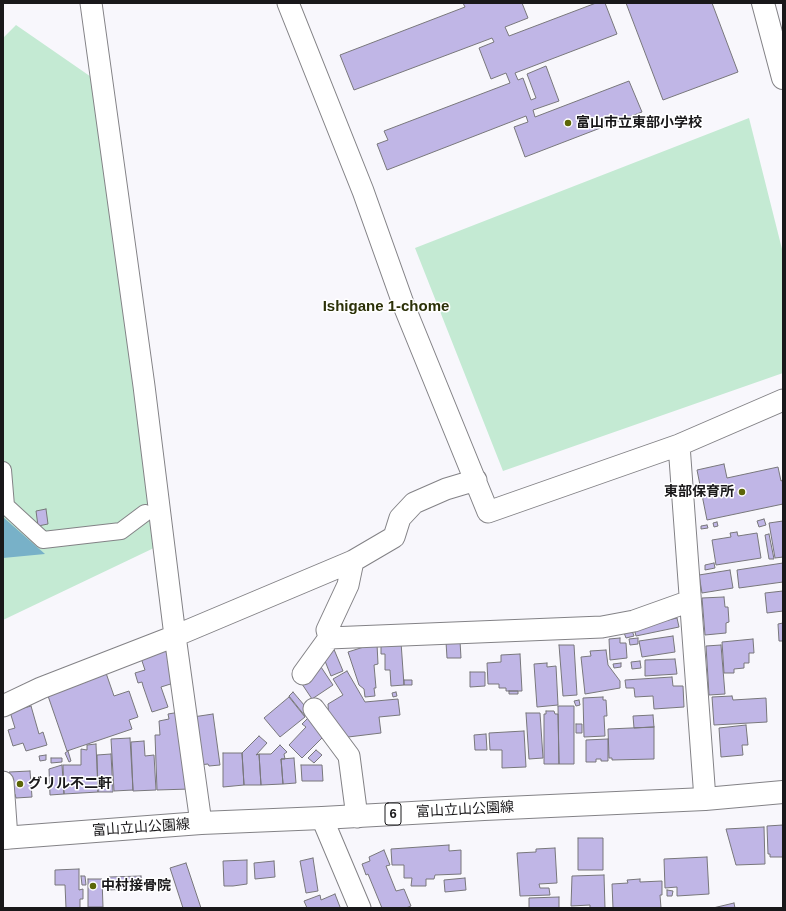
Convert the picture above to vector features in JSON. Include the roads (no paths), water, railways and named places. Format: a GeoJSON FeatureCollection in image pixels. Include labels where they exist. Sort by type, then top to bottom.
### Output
{"type":"FeatureCollection","features":[{"type":"Feature","properties":{"kind":"main road"},"geometry":{"type":"LineString","coordinates":[[763,3],[777,29],[783,78]]}},
{"type":"Feature","properties":{"kind":"main road","name":"富山立山公園線"},"geometry":{"type":"LineString","coordinates":[[5,838],[201,823],[357,817],[544,806],[705,799],[783,792]]}},
{"type":"Feature","properties":{"kind":"street"},"geometry":{"type":"LineString","coordinates":[[91,3],[144,386],[201,823]]}},
{"type":"Feature","properties":{"kind":"street"},"geometry":{"type":"LineString","coordinates":[[288,3],[363,191],[404,306],[488,512],[679,445],[783,400]]}},
{"type":"Feature","properties":{"kind":"street"},"geometry":{"type":"LineString","coordinates":[[679,445],[705,799]]}},
{"type":"Feature","properties":{"kind":"street"},"geometry":{"type":"LineString","coordinates":[[3,470],[6,506],[43,540],[120,531],[144,513]]}},
{"type":"Feature","properties":{"kind":"street"},"geometry":{"type":"LineString","coordinates":[[3,706],[41,688],[176,636],[353,561],[394,537],[400,518],[414,503],[476,480]]}},
{"type":"Feature","properties":{"kind":"street"},"geometry":{"type":"LineString","coordinates":[[303,674],[329,638],[327,630],[348,585],[353,561]]}},
{"type":"Feature","properties":{"kind":"street"},"geometry":{"type":"LineString","coordinates":[[329,638],[602,627],[634,621],[690,601]]}},
{"type":"Feature","properties":{"kind":"street"},"geometry":{"type":"LineString","coordinates":[[314,709],[349,756],[357,817]]}},
{"type":"Feature","properties":{"kind":"street"},"geometry":{"type":"LineString","coordinates":[[3,782],[5,838]]}},
{"type":"Feature","properties":{"kind":"street"},"geometry":{"type":"LineString","coordinates":[[322,818],[360,908]]}},
{"type":"Feature","properties":{"kind":"water"},"geometry":{"type":"Polygon","coordinates":[[[3,517],[45,554],[3,558],[3,517]]]}},
{"type":"Feature","properties":{"kind":"place","name":"富山市立東部小学校"},"geometry":{"type":"Point","coordinates":[568,123]}},
{"type":"Feature","properties":{"kind":"place","name":"東部保育所"},"geometry":{"type":"Point","coordinates":[742,492]}},
{"type":"Feature","properties":{"kind":"place","name":"グリル不二軒"},"geometry":{"type":"Point","coordinates":[20,784]}},
{"type":"Feature","properties":{"kind":"place","name":"中村接骨院"},"geometry":{"type":"Point","coordinates":[93,886]}},
{"type":"Feature","properties":{"kind":"district","name":"Ishigane 1-chome"},"geometry":{"type":"Point","coordinates":[386,307]}}]}
